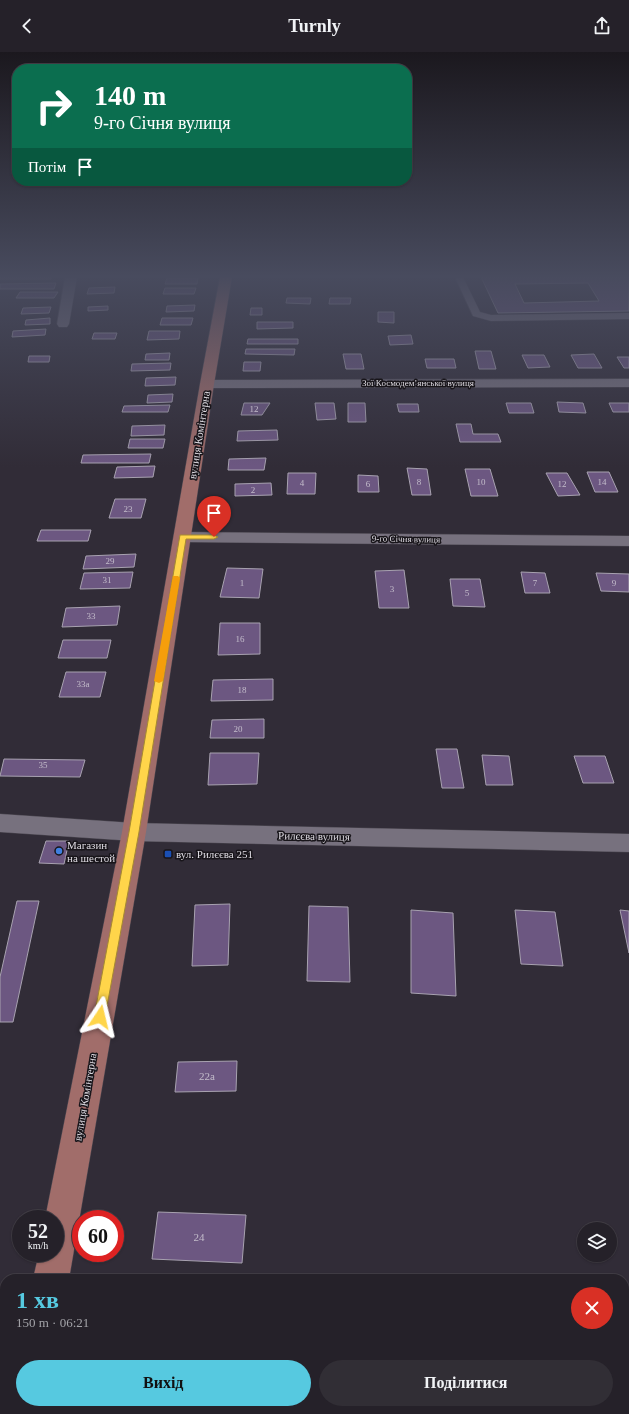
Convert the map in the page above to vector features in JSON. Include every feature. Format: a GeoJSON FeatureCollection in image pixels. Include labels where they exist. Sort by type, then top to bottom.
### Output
{"type":"FeatureCollection","features":[{"type":"Feature","properties":{"kind":"main road","name":"вулиця Комінтерна"},"geometry":{"type":"LineString","coordinates":[[52,1274],[134,832],[215,341]]}},
{"type":"Feature","properties":{"kind":"street","name":"Зої Космодем’янської вулиця"},"geometry":{"type":"LineString","coordinates":[[207,384],[629,382]]}},
{"type":"Feature","properties":{"kind":"street","name":"9-го Січня вулиця"},"geometry":{"type":"LineString","coordinates":[[183,537],[629,541]]}},
{"type":"Feature","properties":{"kind":"street","name":"Рилєєва вулиця"},"geometry":{"type":"LineString","coordinates":[[0,823],[134,832],[629,843]]}},
{"type":"Feature","properties":{"kind":"building"},"geometry":{"type":"Polygon","coordinates":[[[248,341],[298,341],[298,344],[247,344],[248,341]]]}},
{"type":"Feature","properties":{"kind":"building"},"geometry":{"type":"Polygon","coordinates":[[[389,341],[412,341],[413,344],[390,345],[389,341]]]}},
{"type":"Feature","properties":{"kind":"building"},"geometry":{"type":"Polygon","coordinates":[[[246,349],[295,349],[294,355],[245,354],[246,349]]]}},
{"type":"Feature","properties":{"kind":"building"},"geometry":{"type":"Polygon","coordinates":[[[475,351],[491,351],[496,369],[479,369],[475,351]]]}},
{"type":"Feature","properties":{"kind":"building"},"geometry":{"type":"Polygon","coordinates":[[[170,353],[169,360],[145,360],[146,354],[170,353]]]}},
{"type":"Feature","properties":{"kind":"building"},"geometry":{"type":"Polygon","coordinates":[[[343,354],[361,354],[364,369],[346,369],[343,354]]]}},
{"type":"Feature","properties":{"kind":"building"},"geometry":{"type":"Polygon","coordinates":[[[594,354],[602,368],[578,368],[571,355],[594,354]]]}},
{"type":"Feature","properties":{"kind":"building"},"geometry":{"type":"Polygon","coordinates":[[[522,355],[544,355],[550,367],[528,368],[522,355]]]}},
{"type":"Feature","properties":{"kind":"building"},"geometry":{"type":"Polygon","coordinates":[[[29,356],[50,356],[49,362],[28,362],[29,356]]]}},
{"type":"Feature","properties":{"kind":"building"},"geometry":{"type":"Polygon","coordinates":[[[617,357],[629,357],[629,368],[624,368],[617,357]]]}},
{"type":"Feature","properties":{"kind":"building"},"geometry":{"type":"Polygon","coordinates":[[[425,359],[454,359],[456,368],[427,368],[425,359]]]}},
{"type":"Feature","properties":{"kind":"building"},"geometry":{"type":"Polygon","coordinates":[[[244,362],[261,362],[260,371],[243,371],[244,362]]]}},
{"type":"Feature","properties":{"kind":"building"},"geometry":{"type":"Polygon","coordinates":[[[171,363],[170,370],[131,371],[132,364],[171,363]]]}},
{"type":"Feature","properties":{"kind":"building"},"geometry":{"type":"Polygon","coordinates":[[[176,377],[175,385],[145,386],[146,378],[176,377]]]}},
{"type":"Feature","properties":{"kind":"building"},"geometry":{"type":"Polygon","coordinates":[[[173,394],[172,402],[147,403],[148,395],[173,394]]]}},
{"type":"Feature","properties":{"kind":"building"},"geometry":{"type":"Polygon","coordinates":[[[557,402],[583,403],[586,413],[559,412],[557,402]]]}},
{"type":"Feature","properties":{"kind":"building"},"geometry":{"type":"Polygon","coordinates":[[[244,403],[270,403],[262,415],[241,415],[244,403]]]}},
{"type":"Feature","properties":{"kind":"building"},"geometry":{"type":"Polygon","coordinates":[[[315,403],[334,403],[336,419],[317,420],[315,403]]]}},
{"type":"Feature","properties":{"kind":"building"},"geometry":{"type":"Polygon","coordinates":[[[348,403],[365,403],[366,422],[348,422],[348,403]]]}},
{"type":"Feature","properties":{"kind":"building"},"geometry":{"type":"Polygon","coordinates":[[[506,403],[531,403],[534,413],[509,413],[506,403]]]}},
{"type":"Feature","properties":{"kind":"building"},"geometry":{"type":"Polygon","coordinates":[[[609,403],[629,403],[629,412],[613,412],[609,403]]]}},
{"type":"Feature","properties":{"kind":"building"},"geometry":{"type":"Polygon","coordinates":[[[397,404],[418,404],[419,412],[399,412],[397,404]]]}},
{"type":"Feature","properties":{"kind":"building"},"geometry":{"type":"Polygon","coordinates":[[[170,405],[168,412],[122,412],[124,406],[170,405]]]}},
{"type":"Feature","properties":{"kind":"building"},"geometry":{"type":"Polygon","coordinates":[[[456,424],[471,424],[473,434],[498,434],[501,442],[460,442],[456,424]]]}},
{"type":"Feature","properties":{"kind":"building"},"geometry":{"type":"Polygon","coordinates":[[[165,425],[164,435],[131,436],[132,426],[165,425]]]}},
{"type":"Feature","properties":{"kind":"building"},"geometry":{"type":"Polygon","coordinates":[[[277,430],[278,440],[237,441],[238,431],[277,430]]]}},
{"type":"Feature","properties":{"kind":"building"},"geometry":{"type":"Polygon","coordinates":[[[130,439],[165,439],[163,448],[128,448],[130,439]]]}},
{"type":"Feature","properties":{"kind":"building"},"geometry":{"type":"Polygon","coordinates":[[[151,454],[149,463],[81,463],[83,455],[151,454]]]}},
{"type":"Feature","properties":{"kind":"building"},"geometry":{"type":"Polygon","coordinates":[[[266,458],[264,470],[228,470],[229,459],[266,458]]]}},
{"type":"Feature","properties":{"kind":"building"},"geometry":{"type":"Polygon","coordinates":[[[155,466],[153,477],[114,478],[117,467],[155,466]]]}},
{"type":"Feature","properties":{"kind":"building"},"geometry":{"type":"Polygon","coordinates":[[[407,468],[427,469],[431,495],[412,495],[407,468]]]}},
{"type":"Feature","properties":{"kind":"building"},"geometry":{"type":"Polygon","coordinates":[[[465,469],[490,469],[498,496],[471,496],[465,469]]]}},
{"type":"Feature","properties":{"kind":"building"},"geometry":{"type":"Polygon","coordinates":[[[587,472],[609,472],[618,492],[595,492],[587,472]]]}},
{"type":"Feature","properties":{"kind":"building"},"geometry":{"type":"Polygon","coordinates":[[[288,473],[316,473],[315,494],[287,494],[288,473]]]}},
{"type":"Feature","properties":{"kind":"building"},"geometry":{"type":"Polygon","coordinates":[[[546,473],[567,473],[580,495],[558,496],[546,473]]]}},
{"type":"Feature","properties":{"kind":"building"},"geometry":{"type":"Polygon","coordinates":[[[358,475],[378,476],[379,492],[358,492],[358,475]]]}},
{"type":"Feature","properties":{"kind":"building"},"geometry":{"type":"Polygon","coordinates":[[[271,483],[272,495],[235,496],[235,484],[271,483]]]}},
{"type":"Feature","properties":{"kind":"building"},"geometry":{"type":"Polygon","coordinates":[[[115,499],[146,499],[141,518],[109,518],[115,499]]]}},
{"type":"Feature","properties":{"kind":"building"},"geometry":{"type":"Polygon","coordinates":[[[41,530],[91,530],[88,541],[37,541],[41,530]]]}},
{"type":"Feature","properties":{"kind":"building"},"geometry":{"type":"Polygon","coordinates":[[[136,554],[134,567],[83,569],[86,556],[136,554]]]}},
{"type":"Feature","properties":{"kind":"building"},"geometry":{"type":"Polygon","coordinates":[[[227,568],[263,569],[259,598],[220,597],[227,568]]]}},
{"type":"Feature","properties":{"kind":"building"},"geometry":{"type":"Polygon","coordinates":[[[404,570],[409,608],[379,608],[375,571],[404,570]]]}},
{"type":"Feature","properties":{"kind":"building"},"geometry":{"type":"Polygon","coordinates":[[[133,572],[130,588],[80,589],[84,573],[133,572]]]}},
{"type":"Feature","properties":{"kind":"building"},"geometry":{"type":"Polygon","coordinates":[[[521,572],[545,573],[550,593],[525,593],[521,572]]]}},
{"type":"Feature","properties":{"kind":"building"},"geometry":{"type":"Polygon","coordinates":[[[596,573],[629,574],[629,592],[601,591],[596,573]]]}},
{"type":"Feature","properties":{"kind":"building"},"geometry":{"type":"Polygon","coordinates":[[[450,579],[480,579],[485,607],[453,606],[450,579]]]}},
{"type":"Feature","properties":{"kind":"building"},"geometry":{"type":"Polygon","coordinates":[[[120,606],[117,625],[62,627],[66,608],[120,606]]]}},
{"type":"Feature","properties":{"kind":"building"},"geometry":{"type":"Polygon","coordinates":[[[220,623],[260,623],[260,654],[218,655],[220,623]]]}},
{"type":"Feature","properties":{"kind":"building"},"geometry":{"type":"Polygon","coordinates":[[[63,640],[111,640],[107,658],[58,658],[63,640]]]}},
{"type":"Feature","properties":{"kind":"building"},"geometry":{"type":"Polygon","coordinates":[[[66,672],[106,672],[100,697],[59,697],[66,672]]]}},
{"type":"Feature","properties":{"kind":"building"},"geometry":{"type":"Polygon","coordinates":[[[273,679],[273,700],[211,701],[213,680],[273,679]]]}},
{"type":"Feature","properties":{"kind":"building"},"geometry":{"type":"Polygon","coordinates":[[[264,719],[264,738],[210,738],[212,720],[264,719]]]}},
{"type":"Feature","properties":{"kind":"building"},"geometry":{"type":"Polygon","coordinates":[[[436,749],[457,749],[464,788],[442,788],[436,749]]]}},
{"type":"Feature","properties":{"kind":"building"},"geometry":{"type":"Polygon","coordinates":[[[210,753],[259,753],[257,784],[208,785],[210,753]]]}},
{"type":"Feature","properties":{"kind":"building"},"geometry":{"type":"Polygon","coordinates":[[[482,755],[509,756],[513,785],[486,785],[482,755]]]}},
{"type":"Feature","properties":{"kind":"building"},"geometry":{"type":"Polygon","coordinates":[[[574,756],[605,756],[614,783],[583,783],[574,756]]]}},
{"type":"Feature","properties":{"kind":"building"},"geometry":{"type":"Polygon","coordinates":[[[4,759],[85,760],[80,777],[0,776],[4,759]]]}},
{"type":"Feature","properties":{"kind":"building"},"geometry":{"type":"Polygon","coordinates":[[[46,841],[69,841],[64,864],[39,863],[46,841]]]}},
{"type":"Feature","properties":{"kind":"building"},"geometry":{"type":"Polygon","coordinates":[[[17,901],[39,901],[13,1022],[0,1022],[0,977],[17,901]]]}},
{"type":"Feature","properties":{"kind":"building"},"geometry":{"type":"Polygon","coordinates":[[[230,904],[228,965],[192,966],[195,905],[230,904]]]}},
{"type":"Feature","properties":{"kind":"building"},"geometry":{"type":"Polygon","coordinates":[[[309,906],[348,907],[350,982],[307,981],[309,906]]]}},
{"type":"Feature","properties":{"kind":"building"},"geometry":{"type":"Polygon","coordinates":[[[411,910],[453,913],[456,996],[411,993],[411,910]]]}},
{"type":"Feature","properties":{"kind":"building"},"geometry":{"type":"Polygon","coordinates":[[[515,910],[555,912],[563,966],[521,964],[515,910]]]}},
{"type":"Feature","properties":{"kind":"building"},"geometry":{"type":"Polygon","coordinates":[[[620,910],[629,911],[629,953],[620,910]]]}},
{"type":"Feature","properties":{"kind":"building"},"geometry":{"type":"Polygon","coordinates":[[[237,1061],[236,1091],[175,1092],[178,1062],[237,1061]]]}},
{"type":"Feature","properties":{"kind":"building"},"geometry":{"type":"Polygon","coordinates":[[[158,1212],[246,1215],[242,1263],[152,1259],[158,1212]]]}},
{"type":"Feature","properties":{"kind":"slow traffic"},"geometry":{"type":"LineString","coordinates":[[159,681],[176,578]]}},
{"type":"Feature","properties":{"kind":"place","name":"Магазин на шестой"},"geometry":{"type":"Point","coordinates":[59,851]}},
{"type":"Feature","properties":{"kind":"place","name":"вул. Рилєєва 251"},"geometry":{"type":"Point","coordinates":[168,854]}},
{"type":"Feature","properties":{"kind":"route"},"geometry":{"type":"LineString","coordinates":[[100,1017],[134,832],[183,537],[214,537]]}}]}
